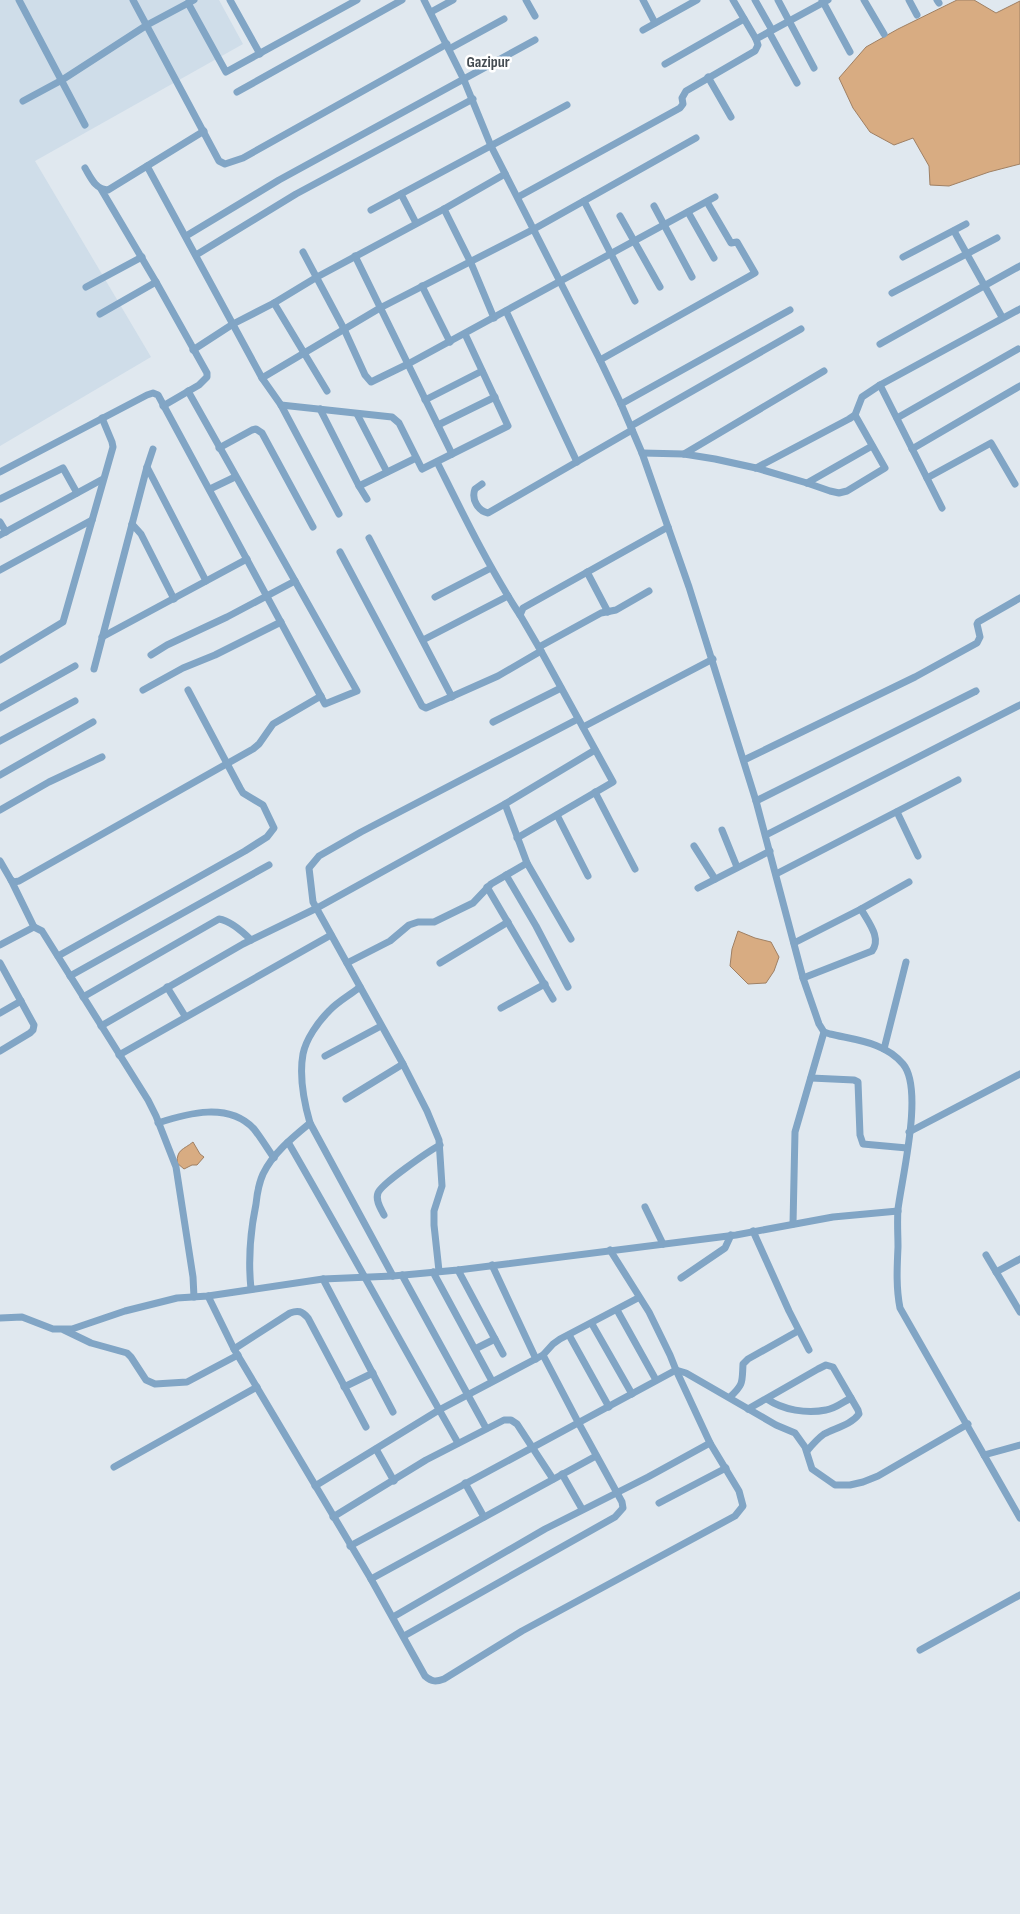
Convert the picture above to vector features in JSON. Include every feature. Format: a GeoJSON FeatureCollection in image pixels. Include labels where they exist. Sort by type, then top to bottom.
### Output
{"type":"FeatureCollection","features":[{"type":"Feature","properties":{"kind":"street"},"geometry":{"type":"LineString","coordinates":[[19,0],[86,125]]}},
{"type":"Feature","properties":{"kind":"street"},"geometry":{"type":"LineString","coordinates":[[133,0],[219,161],[225,164],[243,158],[448,46],[504,19]]}},
{"type":"Feature","properties":{"kind":"street"},"geometry":{"type":"LineString","coordinates":[[230,0],[260,54]]}},
{"type":"Feature","properties":{"kind":"street"},"geometry":{"type":"LineString","coordinates":[[23,101],[62,80],[147,25],[191,2],[226,72],[357,0]]}},
{"type":"Feature","properties":{"kind":"street"},"geometry":{"type":"LineString","coordinates":[[237,92],[402,0]]}},
{"type":"Feature","properties":{"kind":"street"},"geometry":{"type":"LineString","coordinates":[[424,0],[464,80],[491,146],[622,404],[642,453],[713,659],[766,835],[803,978],[819,1024],[824,1032],[872,1044],[884,1049],[895,1056],[908,1072],[911,1091],[910,1132],[898,1211],[897,1293],[900,1308],[1020,1518]]}},
{"type":"Feature","properties":{"kind":"street"},"geometry":{"type":"LineString","coordinates":[[431,12],[453,0]]}},
{"type":"Feature","properties":{"kind":"street"},"geometry":{"type":"LineString","coordinates":[[526,0],[535,16]]}},
{"type":"Feature","properties":{"kind":"street"},"geometry":{"type":"LineString","coordinates":[[643,0],[655,23]]}},
{"type":"Feature","properties":{"kind":"street"},"geometry":{"type":"LineString","coordinates":[[643,30],[697,0]]}},
{"type":"Feature","properties":{"kind":"street"},"geometry":{"type":"LineString","coordinates":[[518,198],[680,108],[683,104],[683,94],[708,77],[755,51],[758,45],[756,39],[733,0]]}},
{"type":"Feature","properties":{"kind":"street"},"geometry":{"type":"LineString","coordinates":[[755,0],[797,83]]}},
{"type":"Feature","properties":{"kind":"street"},"geometry":{"type":"LineString","coordinates":[[778,0],[814,68]]}},
{"type":"Feature","properties":{"kind":"street"},"geometry":{"type":"LineString","coordinates":[[864,0],[884,34]]}},
{"type":"Feature","properties":{"kind":"street"},"geometry":{"type":"LineString","coordinates":[[909,0],[917,14]]}},
{"type":"Feature","properties":{"kind":"street"},"geometry":{"type":"LineString","coordinates":[[756,39],[824,1],[850,52]]}},
{"type":"Feature","properties":{"kind":"street"},"geometry":{"type":"LineString","coordinates":[[666,64],[744,19]]}},
{"type":"Feature","properties":{"kind":"street"},"geometry":{"type":"LineString","coordinates":[[186,236],[279,180],[535,40]]}},
{"type":"Feature","properties":{"kind":"street"},"geometry":{"type":"LineString","coordinates":[[708,77],[731,118]]}},
{"type":"Feature","properties":{"kind":"street"},"geometry":{"type":"LineString","coordinates":[[196,254],[296,194],[473,100]]}},
{"type":"Feature","properties":{"kind":"street"},"geometry":{"type":"LineString","coordinates":[[371,210],[567,105]]}},
{"type":"Feature","properties":{"kind":"street"},"geometry":{"type":"LineString","coordinates":[[85,168],[96,186],[108,190],[204,132]]}},
{"type":"Feature","properties":{"kind":"street"},"geometry":{"type":"LineString","coordinates":[[262,378],[380,308],[471,263],[696,138]]}},
{"type":"Feature","properties":{"kind":"street"},"geometry":{"type":"LineString","coordinates":[[147,166],[262,378],[281,405],[339,514]]}},
{"type":"Feature","properties":{"kind":"street"},"geometry":{"type":"LineString","coordinates":[[192,350],[233,324],[274,303],[316,276],[444,209],[505,174]]}},
{"type":"Feature","properties":{"kind":"street"},"geometry":{"type":"LineString","coordinates":[[101,189],[142,257],[192,350],[207,373],[207,377],[199,385],[163,406]]}},
{"type":"Feature","properties":{"kind":"street"},"geometry":{"type":"LineString","coordinates":[[401,194],[416,223]]}},
{"type":"Feature","properties":{"kind":"street"},"geometry":{"type":"LineString","coordinates":[[303,252],[344,330],[365,375],[371,382],[465,334],[716,197]]}},
{"type":"Feature","properties":{"kind":"street"},"geometry":{"type":"LineString","coordinates":[[584,201],[635,301]]}},
{"type":"Feature","properties":{"kind":"street"},"geometry":{"type":"LineString","coordinates":[[600,360],[755,273],[737,242],[731,242],[707,202]]}},
{"type":"Feature","properties":{"kind":"street"},"geometry":{"type":"LineString","coordinates":[[654,206],[692,277]]}},
{"type":"Feature","properties":{"kind":"street"},"geometry":{"type":"LineString","coordinates":[[444,209],[471,263],[494,318]]}},
{"type":"Feature","properties":{"kind":"street"},"geometry":{"type":"LineString","coordinates":[[688,212],[714,258]]}},
{"type":"Feature","properties":{"kind":"street"},"geometry":{"type":"LineString","coordinates":[[620,216],[660,287]]}},
{"type":"Feature","properties":{"kind":"street"},"geometry":{"type":"LineString","coordinates":[[903,257],[966,224]]}},
{"type":"Feature","properties":{"kind":"street"},"geometry":{"type":"LineString","coordinates":[[954,231],[1002,317]]}},
{"type":"Feature","properties":{"kind":"street"},"geometry":{"type":"LineString","coordinates":[[892,293],[997,238]]}},
{"type":"Feature","properties":{"kind":"street"},"geometry":{"type":"LineString","coordinates":[[355,256],[452,454]]}},
{"type":"Feature","properties":{"kind":"street"},"geometry":{"type":"LineString","coordinates":[[86,287],[142,257]]}},
{"type":"Feature","properties":{"kind":"street"},"geometry":{"type":"LineString","coordinates":[[880,344],[1020,266]]}},
{"type":"Feature","properties":{"kind":"street"},"geometry":{"type":"LineString","coordinates":[[100,314],[156,282]]}},
{"type":"Feature","properties":{"kind":"street"},"geometry":{"type":"LineString","coordinates":[[422,286],[450,342]]}},
{"type":"Feature","properties":{"kind":"street"},"geometry":{"type":"LineString","coordinates":[[274,303],[327,391]]}},
{"type":"Feature","properties":{"kind":"street"},"geometry":{"type":"LineString","coordinates":[[756,468],[855,415],[862,398],[880,385],[1002,317],[1020,309]]}},
{"type":"Feature","properties":{"kind":"street"},"geometry":{"type":"LineString","coordinates":[[622,404],[790,310]]}},
{"type":"Feature","properties":{"kind":"street"},"geometry":{"type":"LineString","coordinates":[[506,311],[577,462]]}},
{"type":"Feature","properties":{"kind":"street"},"geometry":{"type":"LineString","coordinates":[[482,484],[475,489],[474,498],[481,510],[488,513],[801,328]]}},
{"type":"Feature","properties":{"kind":"street"},"geometry":{"type":"LineString","coordinates":[[281,405],[392,417],[399,423],[422,469],[508,426],[465,334]]}},
{"type":"Feature","properties":{"kind":"street"},"geometry":{"type":"LineString","coordinates":[[896,418],[1018,348]]}},
{"type":"Feature","properties":{"kind":"street"},"geometry":{"type":"LineString","coordinates":[[425,400],[482,370]]}},
{"type":"Feature","properties":{"kind":"street"},"geometry":{"type":"LineString","coordinates":[[684,454],[824,371]]}},
{"type":"Feature","properties":{"kind":"street"},"geometry":{"type":"LineString","coordinates":[[880,385],[942,508]]}},
{"type":"Feature","properties":{"kind":"street"},"geometry":{"type":"LineString","coordinates":[[912,448],[1020,386]]}},
{"type":"Feature","properties":{"kind":"street"},"geometry":{"type":"LineString","coordinates":[[0,472],[153,393],[158,395],[325,704],[357,691],[188,391]]}},
{"type":"Feature","properties":{"kind":"street"},"geometry":{"type":"LineString","coordinates":[[438,425],[494,398]]}},
{"type":"Feature","properties":{"kind":"street"},"geometry":{"type":"LineString","coordinates":[[320,410],[367,498]]}},
{"type":"Feature","properties":{"kind":"street"},"geometry":{"type":"LineString","coordinates":[[357,414],[387,472]]}},
{"type":"Feature","properties":{"kind":"street"},"geometry":{"type":"LineString","coordinates":[[642,453],[684,454],[756,468],[830,492],[839,493],[847,491],[885,468],[855,415]]}},
{"type":"Feature","properties":{"kind":"street"},"geometry":{"type":"LineString","coordinates":[[0,660],[63,622],[113,447],[102,418]]}},
{"type":"Feature","properties":{"kind":"street"},"geometry":{"type":"LineString","coordinates":[[219,448],[252,430],[262,433],[313,527]]}},
{"type":"Feature","properties":{"kind":"street"},"geometry":{"type":"LineString","coordinates":[[927,478],[991,443],[1015,484]]}},
{"type":"Feature","properties":{"kind":"street"},"geometry":{"type":"LineString","coordinates":[[807,483],[872,446]]}},
{"type":"Feature","properties":{"kind":"street"},"geometry":{"type":"LineString","coordinates":[[94,669],[153,449]]}},
{"type":"Feature","properties":{"kind":"street"},"geometry":{"type":"LineString","coordinates":[[359,486],[416,458]]}},
{"type":"Feature","properties":{"kind":"street"},"geometry":{"type":"LineString","coordinates":[[437,462],[491,568],[540,649],[613,782],[517,838]]}},
{"type":"Feature","properties":{"kind":"street"},"geometry":{"type":"LineString","coordinates":[[147,467],[206,581]]}},
{"type":"Feature","properties":{"kind":"street"},"geometry":{"type":"LineString","coordinates":[[0,499],[63,468],[77,493]]}},
{"type":"Feature","properties":{"kind":"street"},"geometry":{"type":"LineString","coordinates":[[210,489],[235,476]]}},
{"type":"Feature","properties":{"kind":"street"},"geometry":{"type":"LineString","coordinates":[[0,522],[3,534],[103,479]]}},
{"type":"Feature","properties":{"kind":"street"},"geometry":{"type":"LineString","coordinates":[[0,570],[92,520]]}},
{"type":"Feature","properties":{"kind":"street"},"geometry":{"type":"LineString","coordinates":[[132,524],[141,534],[174,599]]}},
{"type":"Feature","properties":{"kind":"street"},"geometry":{"type":"LineString","coordinates":[[520,615],[523,608],[668,527]]}},
{"type":"Feature","properties":{"kind":"street"},"geometry":{"type":"LineString","coordinates":[[369,538],[452,696]]}},
{"type":"Feature","properties":{"kind":"street"},"geometry":{"type":"LineString","coordinates":[[340,552],[422,706],[426,708],[498,676],[601,613],[616,610],[649,591]]}},
{"type":"Feature","properties":{"kind":"street"},"geometry":{"type":"LineString","coordinates":[[102,637],[248,559]]}},
{"type":"Feature","properties":{"kind":"street"},"geometry":{"type":"LineString","coordinates":[[435,597],[491,568]]}},
{"type":"Feature","properties":{"kind":"street"},"geometry":{"type":"LineString","coordinates":[[587,572],[608,612]]}},
{"type":"Feature","properties":{"kind":"street"},"geometry":{"type":"LineString","coordinates":[[150,655],[167,644],[227,617],[295,581]]}},
{"type":"Feature","properties":{"kind":"street"},"geometry":{"type":"LineString","coordinates":[[423,640],[508,596]]}},
{"type":"Feature","properties":{"kind":"street"},"geometry":{"type":"LineString","coordinates":[[744,760],[915,677],[977,643],[980,636],[976,624],[1020,598]]}},
{"type":"Feature","properties":{"kind":"street"},"geometry":{"type":"LineString","coordinates":[[143,690],[183,668],[215,655],[281,622]]}},
{"type":"Feature","properties":{"kind":"street"},"geometry":{"type":"LineString","coordinates":[[583,727],[713,659]]}},
{"type":"Feature","properties":{"kind":"street"},"geometry":{"type":"LineString","coordinates":[[0,707],[75,666]]}},
{"type":"Feature","properties":{"kind":"street"},"geometry":{"type":"LineString","coordinates":[[493,722],[561,688]]}},
{"type":"Feature","properties":{"kind":"street"},"geometry":{"type":"LineString","coordinates":[[58,956],[153,900],[245,851],[272,832],[274,828],[263,806],[243,793],[188,690]]}},
{"type":"Feature","properties":{"kind":"street"},"geometry":{"type":"LineString","coordinates":[[756,800],[976,691]]}},
{"type":"Feature","properties":{"kind":"street"},"geometry":{"type":"LineString","coordinates":[[11,880],[14,882],[19,881],[226,764],[259,744],[268,729],[280,719],[321,696]]}},
{"type":"Feature","properties":{"kind":"street"},"geometry":{"type":"LineString","coordinates":[[0,741],[75,700]]}},
{"type":"Feature","properties":{"kind":"street"},"geometry":{"type":"LineString","coordinates":[[766,835],[1020,705]]}},
{"type":"Feature","properties":{"kind":"street"},"geometry":{"type":"LineString","coordinates":[[492,1381],[436,1272],[434,1211],[442,1186],[440,1145],[436,1133],[427,1111],[317,908],[310,888],[309,868],[319,856],[361,832],[578,719]]}},
{"type":"Feature","properties":{"kind":"street"},"geometry":{"type":"LineString","coordinates":[[0,775],[93,722]]}},
{"type":"Feature","properties":{"kind":"street"},"geometry":{"type":"LineString","coordinates":[[101,1026],[251,940],[317,908],[505,804],[596,750]]}},
{"type":"Feature","properties":{"kind":"street"},"geometry":{"type":"LineString","coordinates":[[0,810],[49,782],[102,757]]}},
{"type":"Feature","properties":{"kind":"street"},"geometry":{"type":"LineString","coordinates":[[776,874],[958,780]]}},
{"type":"Feature","properties":{"kind":"street"},"geometry":{"type":"LineString","coordinates":[[595,792],[635,869]]}},
{"type":"Feature","properties":{"kind":"street"},"geometry":{"type":"LineString","coordinates":[[505,804],[527,863],[571,939]]}},
{"type":"Feature","properties":{"kind":"street"},"geometry":{"type":"LineString","coordinates":[[897,812],[918,856]]}},
{"type":"Feature","properties":{"kind":"street"},"geometry":{"type":"LineString","coordinates":[[557,815],[588,876]]}},
{"type":"Feature","properties":{"kind":"street"},"geometry":{"type":"LineString","coordinates":[[722,830],[737,867]]}},
{"type":"Feature","properties":{"kind":"street"},"geometry":{"type":"LineString","coordinates":[[694,846],[715,879]]}},
{"type":"Feature","properties":{"kind":"street"},"geometry":{"type":"LineString","coordinates":[[698,888],[770,851]]}},
{"type":"Feature","properties":{"kind":"street"},"geometry":{"type":"LineString","coordinates":[[0,861],[34,927],[42,931],[148,1100],[176,1167],[193,1277],[194,1297]]}},
{"type":"Feature","properties":{"kind":"street"},"geometry":{"type":"LineString","coordinates":[[347,964],[390,941],[409,925],[418,922],[434,922],[473,903],[487,887],[527,863]]}},
{"type":"Feature","properties":{"kind":"street"},"geometry":{"type":"LineString","coordinates":[[70,976],[269,865]]}},
{"type":"Feature","properties":{"kind":"street"},"geometry":{"type":"LineString","coordinates":[[506,875],[536,926],[568,987]]}},
{"type":"Feature","properties":{"kind":"street"},"geometry":{"type":"LineString","coordinates":[[794,943],[909,882]]}},
{"type":"Feature","properties":{"kind":"street"},"geometry":{"type":"LineString","coordinates":[[487,887],[553,999]]}},
{"type":"Feature","properties":{"kind":"street"},"geometry":{"type":"LineString","coordinates":[[803,978],[872,951],[876,945],[876,939],[861,909]]}},
{"type":"Feature","properties":{"kind":"street"},"geometry":{"type":"LineString","coordinates":[[83,997],[219,919],[242,931],[251,940]]}},
{"type":"Feature","properties":{"kind":"street"},"geometry":{"type":"LineString","coordinates":[[440,963],[508,922]]}},
{"type":"Feature","properties":{"kind":"street"},"geometry":{"type":"LineString","coordinates":[[0,945],[34,927]]}},
{"type":"Feature","properties":{"kind":"street"},"geometry":{"type":"LineString","coordinates":[[119,1055],[331,935]]}},
{"type":"Feature","properties":{"kind":"street"},"geometry":{"type":"LineString","coordinates":[[884,1049],[906,962]]}},
{"type":"Feature","properties":{"kind":"street"},"geometry":{"type":"LineString","coordinates":[[0,963],[34,1025],[33,1030],[0,1051]]}},
{"type":"Feature","properties":{"kind":"street"},"geometry":{"type":"LineString","coordinates":[[0,982],[8,977]]}},
{"type":"Feature","properties":{"kind":"street"},"geometry":{"type":"LineString","coordinates":[[501,1008],[544,984]]}},
{"type":"Feature","properties":{"kind":"street"},"geometry":{"type":"LineString","coordinates":[[360,987],[330,1010],[318,1024],[303,1053],[304,1099],[310,1123],[393,1276]]}},
{"type":"Feature","properties":{"kind":"street"},"geometry":{"type":"LineString","coordinates":[[168,988],[185,1016]]}},
{"type":"Feature","properties":{"kind":"street"},"geometry":{"type":"LineString","coordinates":[[0,1013],[21,1001]]}},
{"type":"Feature","properties":{"kind":"street"},"geometry":{"type":"LineString","coordinates":[[325,1056],[381,1026]]}},
{"type":"Feature","properties":{"kind":"street"},"geometry":{"type":"LineString","coordinates":[[793,1224],[795,1132],[824,1032]]}},
{"type":"Feature","properties":{"kind":"street"},"geometry":{"type":"LineString","coordinates":[[346,1099],[402,1064]]}},
{"type":"Feature","properties":{"kind":"street"},"geometry":{"type":"LineString","coordinates":[[910,1132],[1020,1074]]}},
{"type":"Feature","properties":{"kind":"street"},"geometry":{"type":"LineString","coordinates":[[811,1078],[854,1080],[858,1082],[860,1135],[863,1144],[907,1148]]}},
{"type":"Feature","properties":{"kind":"street"},"geometry":{"type":"LineString","coordinates":[[158,1123],[202,1111],[239,1118],[253,1129],[274,1158]]}},
{"type":"Feature","properties":{"kind":"street"},"geometry":{"type":"LineString","coordinates":[[251,1289],[248,1254],[252,1224],[263,1174],[288,1142],[310,1123]]}},
{"type":"Feature","properties":{"kind":"street"},"geometry":{"type":"LineString","coordinates":[[288,1142],[367,1277],[408,1356],[458,1443]]}},
{"type":"Feature","properties":{"kind":"street"},"geometry":{"type":"LineString","coordinates":[[384,1215],[377,1197],[378,1192],[419,1158],[440,1145]]}},
{"type":"Feature","properties":{"kind":"street"},"geometry":{"type":"LineString","coordinates":[[645,1207],[663,1244]]}},
{"type":"Feature","properties":{"kind":"street"},"geometry":{"type":"LineString","coordinates":[[0,1318],[22,1317],[54,1329],[64,1330],[164,1300],[208,1296],[324,1279],[393,1276],[458,1270],[492,1264],[731,1235],[833,1217],[898,1211]]}},
{"type":"Feature","properties":{"kind":"street"},"geometry":{"type":"LineString","coordinates":[[754,1231],[798,1331],[809,1350]]}},
{"type":"Feature","properties":{"kind":"street"},"geometry":{"type":"LineString","coordinates":[[681,1278],[718,1254],[724,1248],[731,1235]]}},
{"type":"Feature","properties":{"kind":"street"},"geometry":{"type":"LineString","coordinates":[[208,1296],[236,1352],[371,1579],[425,1676],[431,1681],[437,1681],[522,1631],[736,1516],[743,1506],[742,1498],[710,1443],[670,1354],[648,1312],[610,1250]]}},
{"type":"Feature","properties":{"kind":"street"},"geometry":{"type":"LineString","coordinates":[[986,1256],[1019,1307]]}},
{"type":"Feature","properties":{"kind":"street"},"geometry":{"type":"LineString","coordinates":[[996,1272],[1020,1259]]}},
{"type":"Feature","properties":{"kind":"street"},"geometry":{"type":"LineString","coordinates":[[492,1264],[536,1359]]}},
{"type":"Feature","properties":{"kind":"street"},"geometry":{"type":"LineString","coordinates":[[458,1270],[503,1354]]}},
{"type":"Feature","properties":{"kind":"street"},"geometry":{"type":"LineString","coordinates":[[402,1275],[486,1428]]}},
{"type":"Feature","properties":{"kind":"street"},"geometry":{"type":"LineString","coordinates":[[324,1279],[393,1412]]}},
{"type":"Feature","properties":{"kind":"street"},"geometry":{"type":"LineString","coordinates":[[315,1486],[439,1410],[536,1359],[543,1355],[553,1344],[638,1298]]}},
{"type":"Feature","properties":{"kind":"street"},"geometry":{"type":"LineString","coordinates":[[617,1310],[656,1380]]}},
{"type":"Feature","properties":{"kind":"street"},"geometry":{"type":"LineString","coordinates":[[64,1330],[91,1343],[127,1353],[132,1357],[140,1374],[146,1380],[155,1384],[187,1382],[236,1352],[290,1314],[297,1311],[302,1312],[308,1318],[366,1427]]}},
{"type":"Feature","properties":{"kind":"street"},"geometry":{"type":"LineString","coordinates":[[592,1324],[632,1394]]}},
{"type":"Feature","properties":{"kind":"street"},"geometry":{"type":"LineString","coordinates":[[730,1398],[740,1388],[743,1381],[743,1364],[748,1359],[798,1331]]}},
{"type":"Feature","properties":{"kind":"street"},"geometry":{"type":"LineString","coordinates":[[569,1335],[609,1407]]}},
{"type":"Feature","properties":{"kind":"street"},"geometry":{"type":"LineString","coordinates":[[475,1349],[495,1339]]}},
{"type":"Feature","properties":{"kind":"street"},"geometry":{"type":"LineString","coordinates":[[404,1636],[615,1517],[623,1508],[617,1492],[543,1355]]}},
{"type":"Feature","properties":{"kind":"street"},"geometry":{"type":"LineString","coordinates":[[748,1410],[818,1369],[829,1365],[832,1367],[859,1414],[856,1418],[824,1435],[807,1451]]}},
{"type":"Feature","properties":{"kind":"street"},"geometry":{"type":"LineString","coordinates":[[350,1546],[676,1370],[686,1373],[776,1426],[795,1433],[807,1451],[808,1462],[812,1469],[835,1485],[850,1485],[878,1476],[968,1424]]}},
{"type":"Feature","properties":{"kind":"street"},"geometry":{"type":"LineString","coordinates":[[344,1387],[373,1373]]}},
{"type":"Feature","properties":{"kind":"street"},"geometry":{"type":"LineString","coordinates":[[114,1467],[256,1387]]}},
{"type":"Feature","properties":{"kind":"street"},"geometry":{"type":"LineString","coordinates":[[767,1399],[789,1408],[821,1411],[832,1408],[851,1398]]}},
{"type":"Feature","properties":{"kind":"street"},"geometry":{"type":"LineString","coordinates":[[333,1517],[426,1460],[504,1420],[511,1420],[517,1424],[553,1479]]}},
{"type":"Feature","properties":{"kind":"street"},"geometry":{"type":"LineString","coordinates":[[393,1617],[545,1529],[710,1443]]}},
{"type":"Feature","properties":{"kind":"street"},"geometry":{"type":"LineString","coordinates":[[984,1455],[1020,1445]]}},
{"type":"Feature","properties":{"kind":"street"},"geometry":{"type":"LineString","coordinates":[[376,1449],[394,1481]]}},
{"type":"Feature","properties":{"kind":"street"},"geometry":{"type":"LineString","coordinates":[[371,1579],[596,1456]]}},
{"type":"Feature","properties":{"kind":"street"},"geometry":{"type":"LineString","coordinates":[[660,1503],[726,1468]]}},
{"type":"Feature","properties":{"kind":"street"},"geometry":{"type":"LineString","coordinates":[[562,1474],[582,1509]]}},
{"type":"Feature","properties":{"kind":"street"},"geometry":{"type":"LineString","coordinates":[[465,1483],[484,1517]]}},
{"type":"Feature","properties":{"kind":"street"},"geometry":{"type":"LineString","coordinates":[[920,1650],[1020,1595]]}},
{"type":"Feature","properties":{"kind":"shaded area"},"geometry":{"type":"Polygon","coordinates":[[[0,0],[219,0],[243,44],[35,161],[151,357],[0,446],[0,0]]]}},
{"type":"Feature","properties":{"kind":"shaded area"},"geometry":{"type":"Polygon","coordinates":[[[957,0],[974,0],[996,13],[1020,1],[1020,164],[989,172],[949,186],[930,185],[929,166],[913,138],[894,145],[870,132],[853,108],[839,78],[866,47],[957,0]]]}},
{"type":"Feature","properties":{"kind":"shaded area"},"geometry":{"type":"Polygon","coordinates":[[[738,931],[771,942],[779,957],[774,971],[766,983],[748,984],[730,966],[732,949],[738,931]]]}},
{"type":"Feature","properties":{"kind":"shaded area"},"geometry":{"type":"Polygon","coordinates":[[[193,1142],[204,1157],[197,1165],[184,1169],[177,1163],[178,1155],[181,1150],[193,1142]]]}},
{"type":"Feature","properties":{"kind":"district","name":"Gazipur"},"geometry":{"type":"Point","coordinates":[488,61]}}]}
